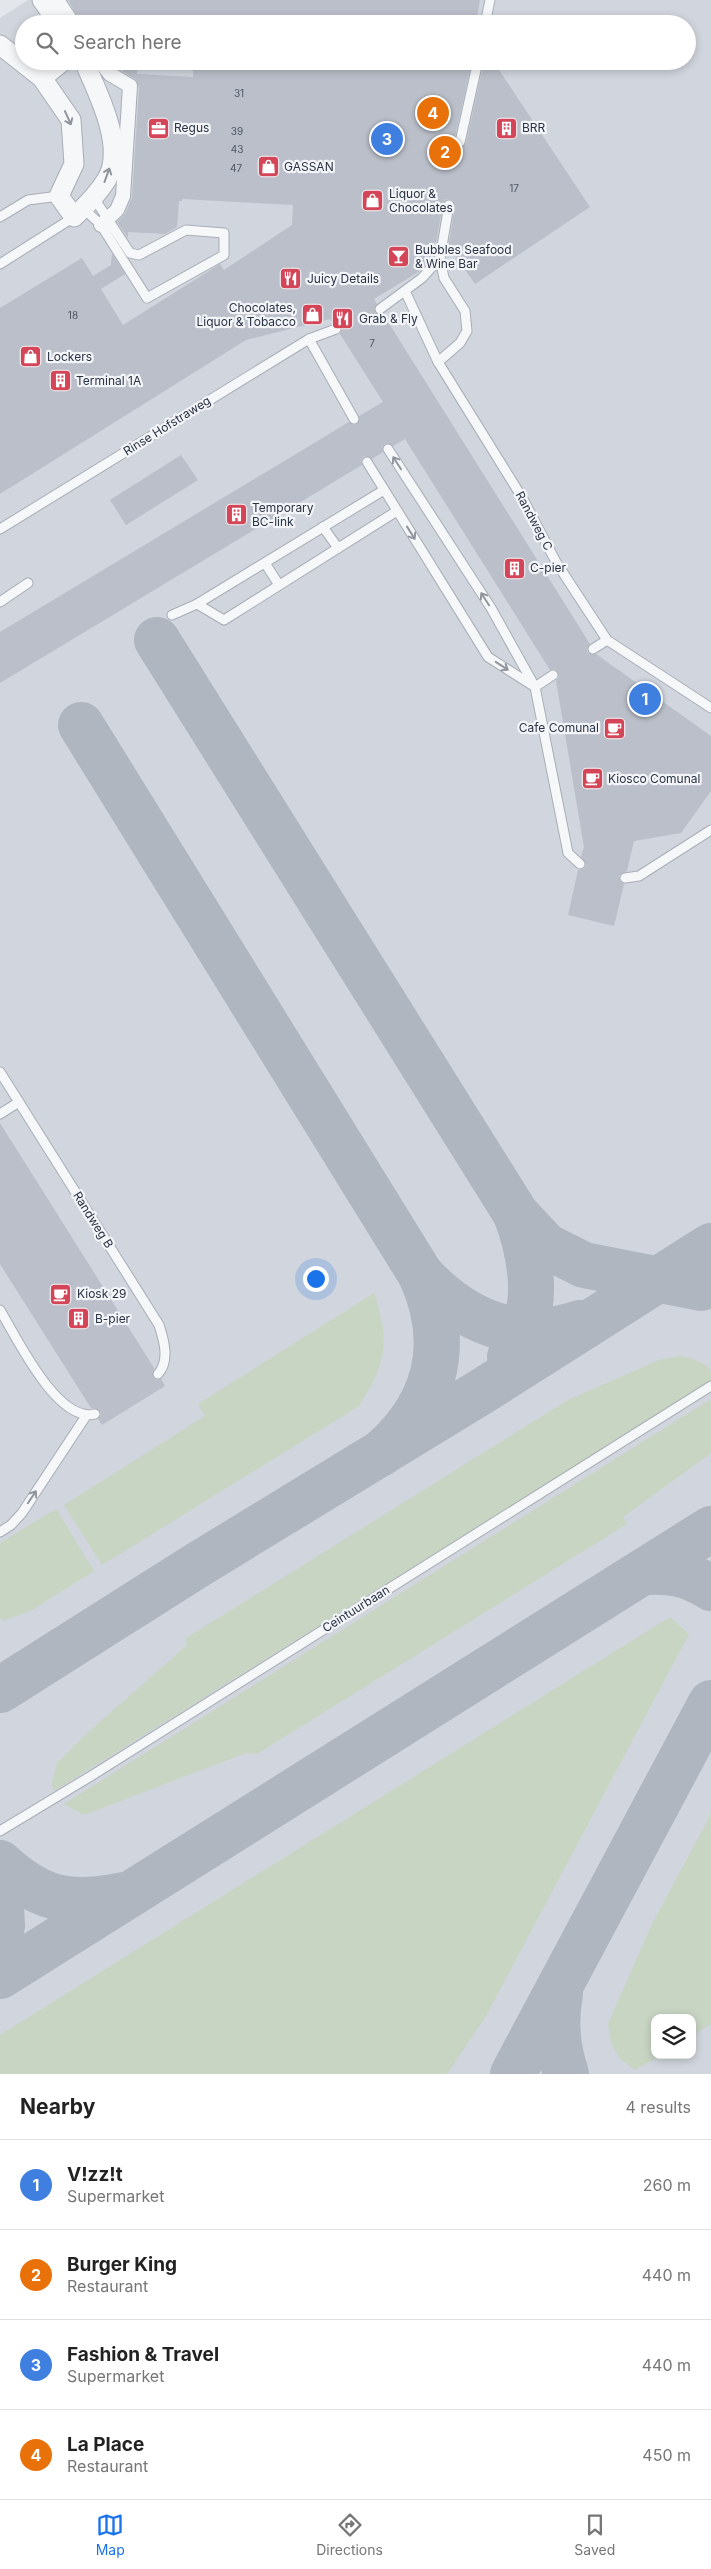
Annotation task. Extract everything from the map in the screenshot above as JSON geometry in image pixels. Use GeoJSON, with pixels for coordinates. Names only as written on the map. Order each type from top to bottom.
{"type":"FeatureCollection","features":[{"type":"Feature","properties":{"kind":"street"},"geometry":{"type":"LineString","coordinates":[[42,0],[53,15]]}},
{"type":"Feature","properties":{"kind":"street"},"geometry":{"type":"LineString","coordinates":[[57,0],[67,15]]}},
{"type":"Feature","properties":{"kind":"street"},"geometry":{"type":"LineString","coordinates":[[0,45],[15,57]]}},
{"type":"Feature","properties":{"kind":"street"},"geometry":{"type":"LineString","coordinates":[[32,70],[42,78],[71,120],[74,164],[59,196],[84,208],[108,178],[113,151],[108,116],[88,70]]}},
{"type":"Feature","properties":{"kind":"street"},"geometry":{"type":"LineString","coordinates":[[42,78],[52,70]]}},
{"type":"Feature","properties":{"kind":"street"},"geometry":{"type":"LineString","coordinates":[[104,222],[117,210],[123,196],[130,86],[110,74],[107,70]]}},
{"type":"Feature","properties":{"kind":"lane"},"geometry":{"type":"LineString","coordinates":[[487,15],[490,0]]}},
{"type":"Feature","properties":{"kind":"lane"},"geometry":{"type":"LineString","coordinates":[[460,142],[476,70]]}},
{"type":"Feature","properties":{"kind":"lane"},"geometry":{"type":"LineString","coordinates":[[0,217],[28,200],[59,196]]}},
{"type":"Feature","properties":{"kind":"lane"},"geometry":{"type":"LineString","coordinates":[[438,362],[460,343],[468,331],[465,311],[444,278],[440,258],[449,205]]}},
{"type":"Feature","properties":{"kind":"lane"},"geometry":{"type":"LineString","coordinates":[[84,208],[104,222],[130,253],[139,255],[186,230],[224,233],[224,255],[147,298],[104,222],[84,208]]}},
{"type":"Feature","properties":{"kind":"lane"},"geometry":{"type":"LineString","coordinates":[[0,264],[84,208]]}},
{"type":"Feature","properties":{"kind":"lane"},"geometry":{"type":"LineString","coordinates":[[380,309],[422,278],[440,258]]}},
{"type":"Feature","properties":{"kind":"lane","name":"Randweg C"},"geometry":{"type":"LineString","coordinates":[[405,291],[438,362],[523,498],[556,562],[607,640],[711,708]]}},
{"type":"Feature","properties":{"kind":"lane","name":"Rinse Hofstraweg"},"geometry":{"type":"LineString","coordinates":[[0,529],[309,339],[336,329]]}},
{"type":"Feature","properties":{"kind":"lane"},"geometry":{"type":"LineString","coordinates":[[309,339],[354,419]]}},
{"type":"Feature","properties":{"kind":"lane"},"geometry":{"type":"LineString","coordinates":[[388,449],[491,608],[535,687],[568,853],[580,864]]}},
{"type":"Feature","properties":{"kind":"lane"},"geometry":{"type":"LineString","coordinates":[[367,462],[488,657],[535,687]]}},
{"type":"Feature","properties":{"kind":"lane"},"geometry":{"type":"LineString","coordinates":[[172,615],[197,604],[384,490]]}},
{"type":"Feature","properties":{"kind":"lane"},"geometry":{"type":"LineString","coordinates":[[197,604],[224,620],[397,511]]}},
{"type":"Feature","properties":{"kind":"lane"},"geometry":{"type":"LineString","coordinates":[[324,526],[338,548]]}},
{"type":"Feature","properties":{"kind":"lane"},"geometry":{"type":"LineString","coordinates":[[265,563],[279,585]]}},
{"type":"Feature","properties":{"kind":"lane"},"geometry":{"type":"LineString","coordinates":[[0,602],[28,582]]}},
{"type":"Feature","properties":{"kind":"lane"},"geometry":{"type":"LineString","coordinates":[[593,649],[607,640]]}},
{"type":"Feature","properties":{"kind":"lane"},"geometry":{"type":"LineString","coordinates":[[535,687],[553,676]]}},
{"type":"Feature","properties":{"kind":"lane"},"geometry":{"type":"LineString","coordinates":[[626,878],[638,876],[711,830]]}},
{"type":"Feature","properties":{"kind":"lane","name":"Randweg B"},"geometry":{"type":"LineString","coordinates":[[0,1072],[159,1325],[166,1347],[161,1371],[158,1374]]}},
{"type":"Feature","properties":{"kind":"lane"},"geometry":{"type":"LineString","coordinates":[[0,1114],[19,1102]]}},
{"type":"Feature","properties":{"kind":"lane"},"geometry":{"type":"LineString","coordinates":[[0,1310],[52,1393],[66,1406],[90,1415],[22,1513],[11,1525],[0,1532]]}},
{"type":"Feature","properties":{"kind":"lane","name":"Ceintuurbaan"},"geometry":{"type":"LineString","coordinates":[[0,1830],[91,1776],[711,1386]]}},
{"type":"Feature","properties":{"kind":"shaded area"},"geometry":{"type":"Polygon","coordinates":[[[28,0],[711,0],[711,2074],[0,2074],[0,18],[28,0]]]}},
{"type":"Feature","properties":{"kind":"green space"},"geometry":{"type":"Polygon","coordinates":[[[374,1293],[384,1339],[383,1352],[375,1377],[359,1406],[102,1565],[64,1505],[205,1416],[198,1404],[374,1293]]]}},
{"type":"Feature","properties":{"kind":"green space"},"geometry":{"type":"Polygon","coordinates":[[[680,1356],[697,1360],[708,1367],[711,1370],[711,1381],[54,1791],[52,1783],[57,1763],[85,1735],[187,1645],[186,1638],[568,1400],[659,1360],[680,1356]]]}},
{"type":"Feature","properties":{"kind":"green space"},"geometry":{"type":"Polygon","coordinates":[[[711,1399],[711,1453],[623,1517],[627,1524],[257,1754],[246,1753],[84,1815],[64,1804],[711,1399]]]}},
{"type":"Feature","properties":{"kind":"green space"},"geometry":{"type":"Polygon","coordinates":[[[56,1509],[94,1571],[32,1610],[3,1621],[0,1617],[0,1543],[56,1509]]]}},
{"type":"Feature","properties":{"kind":"green space"},"geometry":{"type":"Polygon","coordinates":[[[670,1617],[689,1634],[486,2016],[447,2074],[0,2074],[0,2035],[670,1617]]]}},
{"type":"Feature","properties":{"kind":"green space"},"geometry":{"type":"Polygon","coordinates":[[[711,1814],[711,2024],[696,2033],[696,2014],[651,2014],[651,2059],[654,2059],[635,2070],[620,2059],[611,2043],[608,2024],[652,1924],[711,1814]]]}},
{"type":"Feature","properties":{"kind":"building"},"geometry":{"type":"Polygon","coordinates":[[[68,0],[480,0],[478,15],[77,15],[68,0]]]}},
{"type":"Feature","properties":{"kind":"building"},"geometry":{"type":"Polygon","coordinates":[[[137,70],[137,74],[193,77],[193,70],[470,70],[454,141],[455,146],[459,148],[466,143],[482,70],[499,70],[590,207],[475,284],[452,251],[448,249],[455,206],[453,200],[446,199],[443,204],[436,243],[434,242],[430,260],[420,271],[374,299],[377,304],[374,309],[377,314],[383,314],[590,644],[587,649],[588,653],[596,654],[711,736],[711,791],[681,833],[634,841],[627,871],[619,876],[620,881],[624,884],[614,926],[568,915],[578,870],[584,869],[586,865],[581,857],[584,847],[556,681],[559,677],[558,672],[555,669],[550,670],[405,439],[393,446],[385,444],[382,447],[383,452],[372,459],[364,456],[361,460],[362,465],[0,683],[0,632],[349,422],[353,425],[357,424],[359,416],[383,402],[340,334],[342,326],[338,323],[333,324],[330,319],[246,340],[0,494],[0,308],[82,258],[93,276],[111,265],[112,253],[125,274],[101,289],[123,325],[220,264],[224,270],[292,225],[293,205],[182,199],[182,201],[179,201],[177,227],[165,234],[128,232],[128,238],[117,222],[125,214],[132,197],[139,87],[135,79],[122,71],[137,70]]]}},
{"type":"Feature","properties":{"kind":"building"},"geometry":{"type":"Polygon","coordinates":[[[181,455],[198,480],[126,525],[110,500],[181,455]]]}},
{"type":"Feature","properties":{"kind":"building","name":"B-pier"},"geometry":{"type":"Polygon","coordinates":[[[0,1123],[154,1368],[153,1377],[157,1380],[161,1379],[165,1386],[102,1425],[98,1419],[101,1415],[100,1411],[91,1408],[0,1264],[0,1123]]]}},
{"type":"Feature","properties":{"kind":"taxiway"},"geometry":{"type":"LineString","coordinates":[[157,640],[516,1214],[546,1246],[584,1265],[701,1288]]}},
{"type":"Feature","properties":{"kind":"taxiway"},"geometry":{"type":"LineString","coordinates":[[81,725],[421,1275],[436,1325],[437,1349],[434,1372],[426,1394],[415,1415],[380,1454]]}},
{"type":"Feature","properties":{"kind":"taxiway"},"geometry":{"type":"LineString","coordinates":[[510,1357],[520,1340],[526,1323],[531,1287],[527,1250],[516,1214]]}},
{"type":"Feature","properties":{"kind":"taxiway"},"geometry":{"type":"LineString","coordinates":[[0,1690],[199,1564],[484,1390],[711,1246]]}},
{"type":"Feature","properties":{"kind":"taxiway"},"geometry":{"type":"LineString","coordinates":[[421,1275],[455,1305],[493,1324],[513,1330],[535,1331],[557,1329],[580,1323]]}},
{"type":"Feature","properties":{"kind":"taxiway"},"geometry":{"type":"LineString","coordinates":[[0,1976],[711,1529]]}},
{"type":"Feature","properties":{"kind":"taxiway"},"geometry":{"type":"LineString","coordinates":[[644,1572],[679,1574],[711,1588]]}},
{"type":"Feature","properties":{"kind":"taxiway"},"geometry":{"type":"LineString","coordinates":[[513,2074],[711,1703]]}},
{"type":"Feature","properties":{"kind":"taxiway"},"geometry":{"type":"LineString","coordinates":[[0,1863],[29,1886],[57,1897],[72,1900],[88,1900],[124,1895]]}},
{"type":"Feature","properties":{"kind":"taxiway"},"geometry":{"type":"LineString","coordinates":[[0,1887],[2,1926],[0,1934]]}},
{"type":"Feature","properties":{"kind":"taxiway"},"geometry":{"type":"LineString","coordinates":[[560,1993],[558,2034],[566,2074]]}},
{"type":"Feature","properties":{"kind":"place","name":"La Place"},"geometry":{"type":"Point","coordinates":[433,113]}},
{"type":"Feature","properties":{"kind":"place","name":"Regus"},"geometry":{"type":"Point","coordinates":[158,128]}},
{"type":"Feature","properties":{"kind":"place","name":"BRR"},"geometry":{"type":"Point","coordinates":[506,128]}},
{"type":"Feature","properties":{"kind":"place","name":"Fashion & Travel"},"geometry":{"type":"Point","coordinates":[387,139]}},
{"type":"Feature","properties":{"kind":"place","name":"Burger King"},"geometry":{"type":"Point","coordinates":[445,152]}},
{"type":"Feature","properties":{"kind":"place","name":"GASSAN"},"geometry":{"type":"Point","coordinates":[268,167]}},
{"type":"Feature","properties":{"kind":"place","name":"Liquor & Chocolates"},"geometry":{"type":"Point","coordinates":[373,201]}},
{"type":"Feature","properties":{"kind":"place","name":"Bubbles Seafood & Wine Bar"},"geometry":{"type":"Point","coordinates":[399,257]}},
{"type":"Feature","properties":{"kind":"place","name":"Juicy Details"},"geometry":{"type":"Point","coordinates":[291,279]}},
{"type":"Feature","properties":{"kind":"place","name":"Chocolates, Liquor & Tobacco"},"geometry":{"type":"Point","coordinates":[312,315]}},
{"type":"Feature","properties":{"kind":"place","name":"Grab & Fly"},"geometry":{"type":"Point","coordinates":[343,319]}},
{"type":"Feature","properties":{"kind":"place","name":"Lockers"},"geometry":{"type":"Point","coordinates":[31,357]}},
{"type":"Feature","properties":{"kind":"place","name":"Terminal 1A"},"geometry":{"type":"Point","coordinates":[60,381]}},
{"type":"Feature","properties":{"kind":"place","name":"Temporary BC-link"},"geometry":{"type":"Point","coordinates":[236,515]}},
{"type":"Feature","properties":{"kind":"place","name":"C-pier"},"geometry":{"type":"Point","coordinates":[514,568]}},
{"type":"Feature","properties":{"kind":"place","name":"V!zz!t"},"geometry":{"type":"Point","coordinates":[645,699]}},
{"type":"Feature","properties":{"kind":"place","name":"Cafe Comunal"},"geometry":{"type":"Point","coordinates":[615,728]}},
{"type":"Feature","properties":{"kind":"place","name":"Kiosco Comunal"},"geometry":{"type":"Point","coordinates":[592,779]}},
{"type":"Feature","properties":{"kind":"place","name":"Kiosk 29"},"geometry":{"type":"Point","coordinates":[61,1294]}},
{"type":"Feature","properties":{"kind":"place","name":"B-pier"},"geometry":{"type":"Point","coordinates":[79,1319]}}]}
